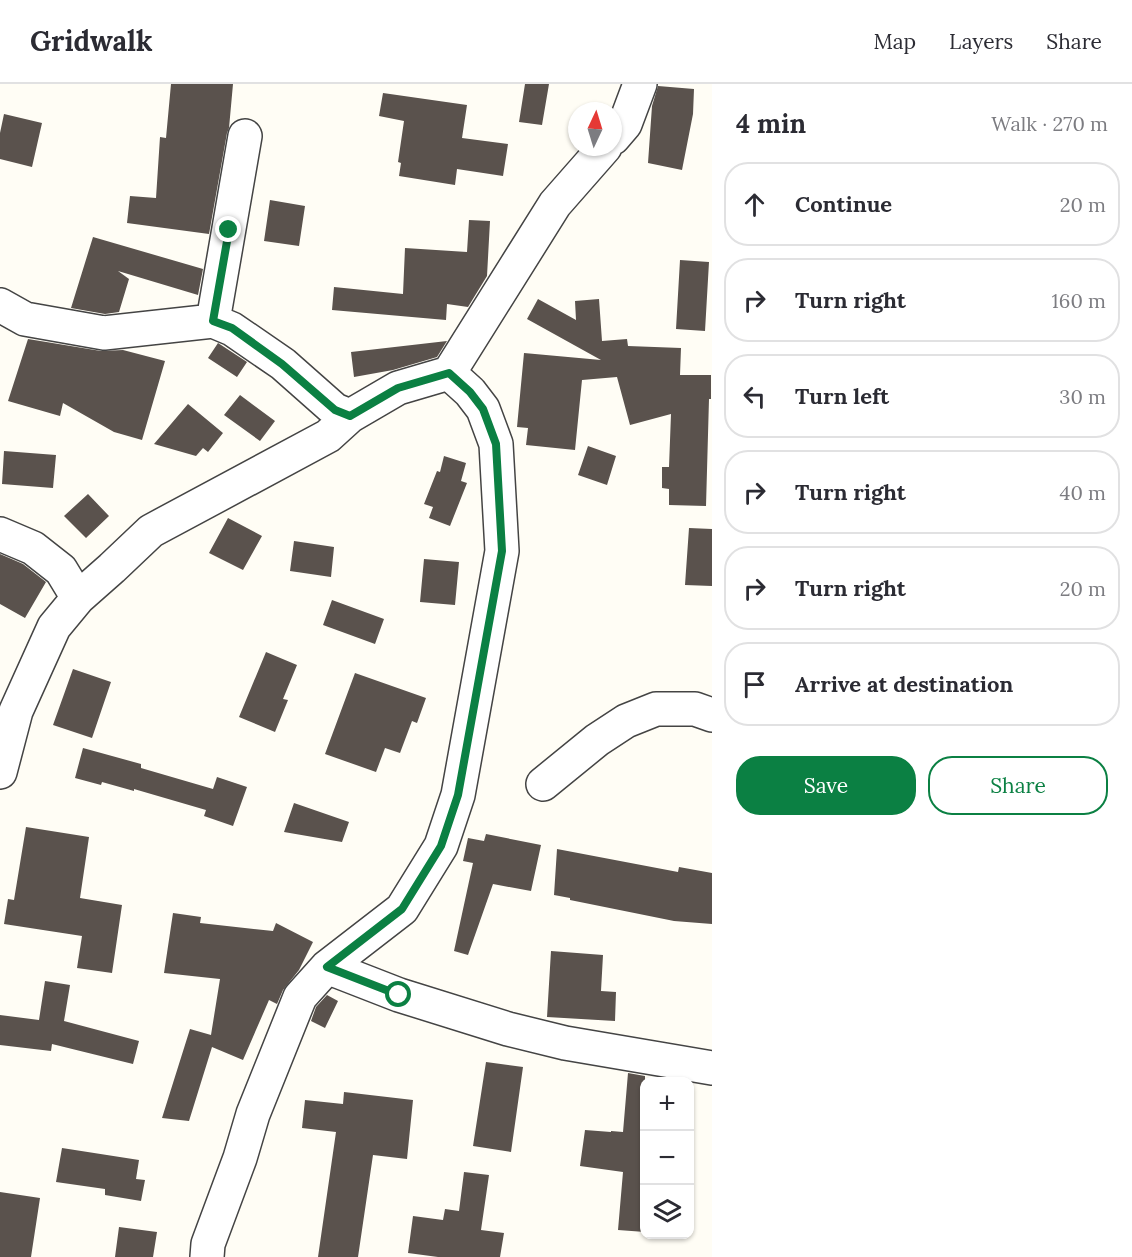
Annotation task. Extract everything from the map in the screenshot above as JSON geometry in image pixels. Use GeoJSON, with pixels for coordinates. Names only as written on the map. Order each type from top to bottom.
{"type":"FeatureCollection","features":[{"type":"Feature","properties":{"kind":"street"},"geometry":{"type":"LineString","coordinates":[[622,128],[640,84]]}},
{"type":"Feature","properties":{"kind":"street"},"geometry":{"type":"LineString","coordinates":[[213,321],[245,136]]}},
{"type":"Feature","properties":{"kind":"street"},"geometry":{"type":"LineString","coordinates":[[0,772],[16,711],[54,627],[78,598],[151,531],[328,436],[350,416],[398,388],[449,373],[555,204],[597,156]]}},
{"type":"Feature","properties":{"kind":"street"},"geometry":{"type":"LineString","coordinates":[[0,305],[25,319],[104,333],[213,321],[232,328],[282,364],[335,410],[350,416]]}},
{"type":"Feature","properties":{"kind":"street"},"geometry":{"type":"LineString","coordinates":[[207,1257],[208,1244],[240,1158],[253,1114],[300,997],[327,967],[402,909],[441,846],[458,795],[502,551],[496,444],[483,409],[470,392],[449,373]]}},
{"type":"Feature","properties":{"kind":"street"},"geometry":{"type":"LineString","coordinates":[[0,534],[33,548],[61,570],[78,598]]}},
{"type":"Feature","properties":{"kind":"street"},"geometry":{"type":"LineString","coordinates":[[543,784],[597,740],[626,721],[656,709],[695,709],[712,715]]}},
{"type":"Feature","properties":{"kind":"street"},"geometry":{"type":"LineString","coordinates":[[327,967],[399,995],[508,1029],[565,1043],[712,1068]]}},
{"type":"Feature","properties":{"kind":"building"},"geometry":{"type":"Polygon","coordinates":[[[171,84],[233,84],[229,128],[209,234],[127,223],[130,196],[156,198],[160,137],[166,138],[171,84]]]}},
{"type":"Feature","properties":{"kind":"building"},"geometry":{"type":"Polygon","coordinates":[[[525,84],[549,84],[542,125],[519,122],[525,84]]]}},
{"type":"Feature","properties":{"kind":"building"},"geometry":{"type":"Polygon","coordinates":[[[658,86],[694,89],[693,114],[682,170],[648,163],[652,106],[658,86]]]}},
{"type":"Feature","properties":{"kind":"building"},"geometry":{"type":"Polygon","coordinates":[[[383,93],[467,105],[462,138],[508,144],[503,176],[457,169],[455,185],[399,176],[401,163],[398,162],[404,121],[379,116],[383,93]]]}},
{"type":"Feature","properties":{"kind":"building"},"geometry":{"type":"Polygon","coordinates":[[[4,114],[42,123],[32,167],[0,159],[0,133],[4,114]]]}},
{"type":"Feature","properties":{"kind":"building"},"geometry":{"type":"Polygon","coordinates":[[[270,200],[305,206],[299,246],[264,241],[270,200]]]}},
{"type":"Feature","properties":{"kind":"building"},"geometry":{"type":"Polygon","coordinates":[[[469,220],[490,221],[487,276],[468,307],[447,304],[446,320],[332,310],[334,287],[403,294],[405,248],[467,252],[469,220]]]}},
{"type":"Feature","properties":{"kind":"building"},"geometry":{"type":"Polygon","coordinates":[[[93,237],[203,269],[198,295],[118,271],[129,279],[119,312],[105,314],[71,308],[93,237]]]}},
{"type":"Feature","properties":{"kind":"building"},"geometry":{"type":"Polygon","coordinates":[[[680,260],[709,262],[705,331],[676,329],[680,260]]]}},
{"type":"Feature","properties":{"kind":"building"},"geometry":{"type":"Polygon","coordinates":[[[538,299],[576,320],[575,301],[599,299],[602,341],[627,339],[628,346],[681,348],[680,375],[711,375],[706,506],[669,505],[669,489],[662,488],[662,467],[669,467],[671,414],[630,425],[617,377],[582,380],[575,450],[526,445],[528,428],[517,427],[524,353],[601,360],[527,319],[538,299]]]}},
{"type":"Feature","properties":{"kind":"building"},"geometry":{"type":"Polygon","coordinates":[[[28,339],[101,351],[123,350],[165,361],[142,440],[114,432],[63,403],[60,416],[8,401],[28,339]]]}},
{"type":"Feature","properties":{"kind":"building"},"geometry":{"type":"Polygon","coordinates":[[[447,341],[437,357],[393,370],[354,377],[351,352],[447,341]]]}},
{"type":"Feature","properties":{"kind":"building"},"geometry":{"type":"Polygon","coordinates":[[[218,343],[247,362],[237,377],[208,358],[218,343]]]}},
{"type":"Feature","properties":{"kind":"building"},"geometry":{"type":"Polygon","coordinates":[[[240,395],[275,421],[260,441],[224,415],[240,395]]]}},
{"type":"Feature","properties":{"kind":"building"},"geometry":{"type":"Polygon","coordinates":[[[188,404],[223,433],[208,452],[203,448],[196,456],[154,444],[188,404]]]}},
{"type":"Feature","properties":{"kind":"building"},"geometry":{"type":"Polygon","coordinates":[[[588,446],[616,456],[607,485],[578,475],[588,446]]]}},
{"type":"Feature","properties":{"kind":"building"},"geometry":{"type":"Polygon","coordinates":[[[4,451],[56,455],[53,488],[2,484],[4,451]]]}},
{"type":"Feature","properties":{"kind":"building"},"geometry":{"type":"Polygon","coordinates":[[[444,456],[466,463],[461,481],[467,483],[450,526],[429,518],[433,507],[424,504],[437,471],[440,472],[444,456]]]}},
{"type":"Feature","properties":{"kind":"building"},"geometry":{"type":"Polygon","coordinates":[[[88,494],[109,516],[86,538],[64,516],[88,494]]]}},
{"type":"Feature","properties":{"kind":"building"},"geometry":{"type":"Polygon","coordinates":[[[228,518],[262,536],[243,570],[209,553],[228,518]]]}},
{"type":"Feature","properties":{"kind":"building"},"geometry":{"type":"Polygon","coordinates":[[[689,528],[712,529],[712,586],[685,585],[689,528]]]}},
{"type":"Feature","properties":{"kind":"building"},"geometry":{"type":"Polygon","coordinates":[[[294,541],[334,547],[331,577],[290,571],[294,541]]]}},
{"type":"Feature","properties":{"kind":"building"},"geometry":{"type":"Polygon","coordinates":[[[0,554],[23,564],[46,582],[25,618],[0,604],[0,554]]]}},
{"type":"Feature","properties":{"kind":"building"},"geometry":{"type":"Polygon","coordinates":[[[424,559],[459,562],[455,605],[420,602],[424,559]]]}},
{"type":"Feature","properties":{"kind":"building"},"geometry":{"type":"Polygon","coordinates":[[[332,600],[384,619],[375,644],[323,625],[332,600]]]}},
{"type":"Feature","properties":{"kind":"building"},"geometry":{"type":"Polygon","coordinates":[[[266,652],[297,665],[283,699],[288,700],[275,732],[239,717],[266,652]]]}},
{"type":"Feature","properties":{"kind":"building"},"geometry":{"type":"Polygon","coordinates":[[[73,669],[111,682],[92,738],[53,725],[73,669]]]}},
{"type":"Feature","properties":{"kind":"building"},"geometry":{"type":"Polygon","coordinates":[[[355,673],[426,698],[417,723],[412,721],[400,753],[385,748],[376,772],[325,754],[355,673]]]}},
{"type":"Feature","properties":{"kind":"building"},"geometry":{"type":"Polygon","coordinates":[[[83,748],[141,764],[141,768],[213,789],[217,777],[247,787],[233,826],[204,816],[206,810],[134,789],[134,791],[102,782],[101,785],[75,778],[83,748]]]}},
{"type":"Feature","properties":{"kind":"building"},"geometry":{"type":"Polygon","coordinates":[[[294,803],[349,822],[342,842],[284,832],[294,803]]]}},
{"type":"Feature","properties":{"kind":"building"},"geometry":{"type":"Polygon","coordinates":[[[26,827],[89,837],[80,898],[122,905],[112,973],[77,968],[82,936],[4,924],[8,899],[14,900],[26,827]]]}},
{"type":"Feature","properties":{"kind":"building"},"geometry":{"type":"Polygon","coordinates":[[[486,834],[541,845],[531,891],[493,884],[468,955],[454,951],[473,863],[463,861],[468,838],[484,841],[486,834]]]}},
{"type":"Feature","properties":{"kind":"building"},"geometry":{"type":"Polygon","coordinates":[[[557,849],[678,872],[679,867],[712,873],[712,924],[674,921],[554,895],[557,849]]]}},
{"type":"Feature","properties":{"kind":"building"},"geometry":{"type":"Polygon","coordinates":[[[173,913],[201,917],[200,923],[273,931],[276,923],[313,942],[299,970],[283,990],[277,1004],[269,1000],[243,1060],[212,1047],[189,1121],[162,1118],[190,1029],[211,1035],[220,979],[164,973],[173,913]]]}},
{"type":"Feature","properties":{"kind":"building"},"geometry":{"type":"Polygon","coordinates":[[[551,951],[603,955],[601,991],[616,992],[615,1021],[547,1017],[551,951]]]}},
{"type":"Feature","properties":{"kind":"building"},"geometry":{"type":"Polygon","coordinates":[[[45,981],[70,985],[64,1021],[139,1041],[133,1064],[52,1044],[51,1051],[0,1045],[0,1015],[39,1020],[45,981]]]}},
{"type":"Feature","properties":{"kind":"building"},"geometry":{"type":"Polygon","coordinates":[[[327,995],[338,1001],[325,1028],[311,1021],[316,1007],[327,995]]]}},
{"type":"Feature","properties":{"kind":"building"},"geometry":{"type":"Polygon","coordinates":[[[486,1062],[523,1067],[511,1152],[473,1146],[486,1062]]]}},
{"type":"Feature","properties":{"kind":"building"},"geometry":{"type":"Polygon","coordinates":[[[628,1073],[645,1076],[640,1077],[640,1232],[618,1230],[623,1172],[580,1166],[585,1130],[623,1132],[628,1073]]]}},
{"type":"Feature","properties":{"kind":"building"},"geometry":{"type":"Polygon","coordinates":[[[344,1092],[413,1100],[407,1159],[373,1155],[358,1257],[318,1257],[336,1132],[302,1128],[305,1100],[343,1104],[344,1092]]]}},
{"type":"Feature","properties":{"kind":"building"},"geometry":{"type":"Polygon","coordinates":[[[62,1148],[139,1160],[136,1179],[145,1180],[141,1201],[105,1195],[105,1189],[56,1182],[62,1148]]]}},
{"type":"Feature","properties":{"kind":"building"},"geometry":{"type":"Polygon","coordinates":[[[464,1172],[489,1175],[481,1230],[504,1233],[500,1257],[438,1257],[408,1253],[413,1216],[443,1220],[445,1209],[459,1211],[464,1172]]]}},
{"type":"Feature","properties":{"kind":"building"},"geometry":{"type":"Polygon","coordinates":[[[0,1192],[40,1198],[31,1257],[0,1257],[0,1192]]]}},
{"type":"Feature","properties":{"kind":"building"},"geometry":{"type":"Polygon","coordinates":[[[119,1227],[157,1232],[153,1257],[115,1257],[119,1227]]]}},
{"type":"Feature","properties":{"kind":"route"},"geometry":{"type":"LineString","coordinates":[[229,230],[213,321],[232,328],[282,364],[335,410],[350,416],[398,388],[449,373],[470,392],[483,409],[496,444],[502,551],[458,795],[441,846],[402,909],[327,967],[399,995]]}}]}
